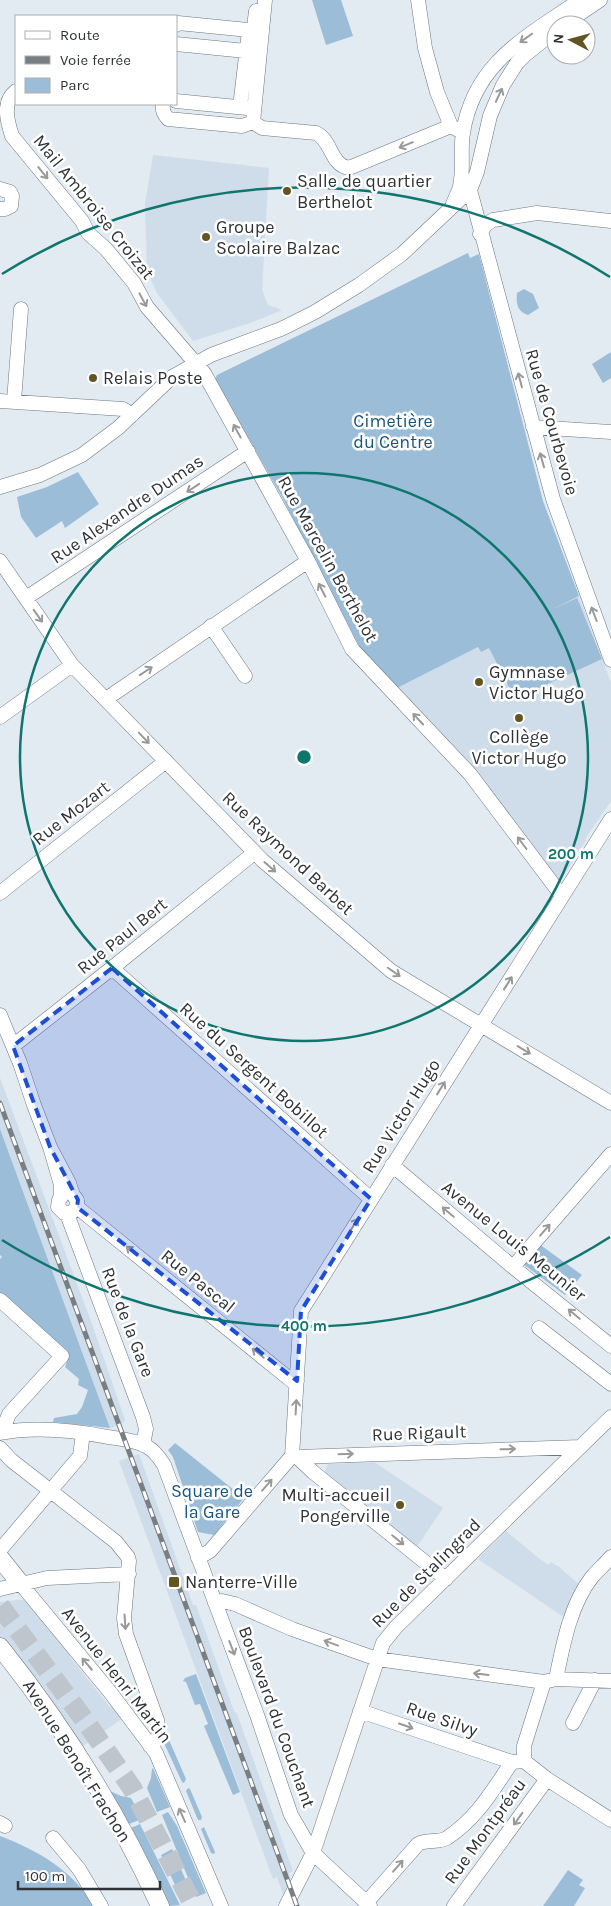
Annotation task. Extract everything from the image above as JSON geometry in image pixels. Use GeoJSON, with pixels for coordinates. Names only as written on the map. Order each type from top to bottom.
{"type":"FeatureCollection","features":[{"type":"Feature","properties":{"kind":"main road"},"geometry":{"type":"LineString","coordinates":[[0,1558],[20,1583]]}},
{"type":"Feature","properties":{"kind":"main road","name":"Avenue Benoît Frachon"},"geometry":{"type":"LineString","coordinates":[[0,1647],[28,1682],[108,1805],[134,1852],[160,1906]]}},
{"type":"Feature","properties":{"kind":"street"},"geometry":{"type":"LineString","coordinates":[[164,109],[168,118],[242,126],[252,116],[254,27],[257,0]]}},
{"type":"Feature","properties":{"kind":"street"},"geometry":{"type":"LineString","coordinates":[[252,116],[246,51],[265,0]]}},
{"type":"Feature","properties":{"kind":"street"},"geometry":{"type":"LineString","coordinates":[[418,0],[427,57],[437,92],[460,132],[483,145]]}},
{"type":"Feature","properties":{"kind":"street"},"geometry":{"type":"LineString","coordinates":[[452,207],[460,186],[460,132],[475,93],[490,68],[518,43],[580,0]]}},
{"type":"Feature","properties":{"kind":"street"},"geometry":{"type":"LineString","coordinates":[[578,15],[600,0]]}},
{"type":"Feature","properties":{"kind":"street"},"geometry":{"type":"LineString","coordinates":[[178,23],[255,31]]}},
{"type":"Feature","properties":{"kind":"street"},"geometry":{"type":"LineString","coordinates":[[0,486],[40,475],[68,463],[98,444],[118,428],[172,377],[211,355],[281,329],[339,298],[402,254],[470,190],[477,172],[495,102],[509,74],[525,54],[546,38]]}},
{"type":"Feature","properties":{"kind":"street"},"geometry":{"type":"LineString","coordinates":[[178,44],[246,51]]}},
{"type":"Feature","properties":{"kind":"street","name":"Mail Ambroise Croizat"},"geometry":{"type":"LineString","coordinates":[[15,91],[7,101],[6,119],[12,136],[82,220],[88,234],[106,249],[134,282],[147,307],[159,318],[195,364]]}},
{"type":"Feature","properties":{"kind":"street"},"geometry":{"type":"LineString","coordinates":[[178,100],[252,116],[316,133],[322,136],[335,159],[341,165],[349,168],[460,132],[470,123],[483,145]]}},
{"type":"Feature","properties":{"kind":"street"},"geometry":{"type":"LineString","coordinates":[[0,189],[10,192],[12,200],[11,206],[5,210],[0,209]]}},
{"type":"Feature","properties":{"kind":"street","name":"Rue de Courbevoie"},"geometry":{"type":"LineString","coordinates":[[470,190],[480,234],[553,499],[611,660]]}},
{"type":"Feature","properties":{"kind":"street"},"geometry":{"type":"LineString","coordinates":[[480,234],[485,225],[493,220],[537,213],[611,221]]}},
{"type":"Feature","properties":{"kind":"street"},"geometry":{"type":"LineString","coordinates":[[21,308],[7,401],[123,409],[132,415]]}},
{"type":"Feature","properties":{"kind":"street","name":"Rue Marcelin Berthelot"},"geometry":{"type":"LineString","coordinates":[[195,364],[204,373],[248,451],[308,561],[352,649],[470,774],[562,896]]}},
{"type":"Feature","properties":{"kind":"street"},"geometry":{"type":"LineString","coordinates":[[102,408],[112,418],[118,428]]}},
{"type":"Feature","properties":{"kind":"street"},"geometry":{"type":"LineString","coordinates":[[533,427],[611,432]]}},
{"type":"Feature","properties":{"kind":"street","name":"Rue Alexandre Dumas"},"geometry":{"type":"LineString","coordinates":[[26,598],[248,451]]}},
{"type":"Feature","properties":{"kind":"street"},"geometry":{"type":"LineString","coordinates":[[106,699],[308,561]]}},
{"type":"Feature","properties":{"kind":"street","name":"Rue Raymond Barbet"},"geometry":{"type":"LineString","coordinates":[[0,562],[72,665],[254,853],[391,971],[611,1103]]}},
{"type":"Feature","properties":{"kind":"street"},"geometry":{"type":"LineString","coordinates":[[212,626],[246,676]]}},
{"type":"Feature","properties":{"kind":"street"},"geometry":{"type":"LineString","coordinates":[[0,717],[72,665]]}},
{"type":"Feature","properties":{"kind":"street","name":"Rue Mozart"},"geometry":{"type":"LineString","coordinates":[[0,893],[166,761]]}},
{"type":"Feature","properties":{"kind":"street","name":"Rue Victor Hugo"},"geometry":{"type":"LineString","coordinates":[[294,1457],[301,1311],[340,1239],[371,1199],[611,819]]}},
{"type":"Feature","properties":{"kind":"street","name":"Rue Paul Bert"},"geometry":{"type":"LineString","coordinates":[[13,1046],[254,853]]}},
{"type":"Feature","properties":{"kind":"street","name":"Rue du Sergent Bobillot"},"geometry":{"type":"LineString","coordinates":[[112,968],[371,1199]]}},
{"type":"Feature","properties":{"kind":"street","name":"Rue Pascal"},"geometry":{"type":"LineString","coordinates":[[0,1015],[50,1146],[69,1183],[70,1203],[292,1381],[297,1381]]}},
{"type":"Feature","properties":{"kind":"street"},"geometry":{"type":"LineString","coordinates":[[512,1266],[611,1154]]}},
{"type":"Feature","properties":{"kind":"street","name":"Avenue Louis Meunier"},"geometry":{"type":"LineString","coordinates":[[392,1165],[611,1346]]}},
{"type":"Feature","properties":{"kind":"street","name":"Rue de la Gare"},"geometry":{"type":"LineString","coordinates":[[70,1203],[143,1416],[146,1429],[143,1445]]}},
{"type":"Feature","properties":{"kind":"street"},"geometry":{"type":"LineString","coordinates":[[0,1300],[62,1356],[9,1414],[1,1433]]}},
{"type":"Feature","properties":{"kind":"street"},"geometry":{"type":"LineString","coordinates":[[539,1328],[611,1384]]}},
{"type":"Feature","properties":{"kind":"street","name":"Rue de Stalingrad"},"geometry":{"type":"LineString","coordinates":[[286,1906],[313,1853],[379,1649],[396,1627],[611,1416]]}},
{"type":"Feature","properties":{"kind":"street"},"geometry":{"type":"LineString","coordinates":[[1,1433],[42,1429],[130,1440],[143,1445]]}},
{"type":"Feature","properties":{"kind":"street"},"geometry":{"type":"LineString","coordinates":[[0,1550],[80,1456],[83,1433]]}},
{"type":"Feature","properties":{"kind":"street","name":"Boulevard du Couchant"},"geometry":{"type":"LineString","coordinates":[[143,1445],[153,1450],[164,1465],[257,1715],[291,1815],[313,1853],[368,1905]]}},
{"type":"Feature","properties":{"kind":"street","name":"Rue Rigault"},"geometry":{"type":"LineString","coordinates":[[294,1457],[580,1447]]}},
{"type":"Feature","properties":{"kind":"street"},"geometry":{"type":"LineString","coordinates":[[0,1448],[6,1456],[116,1542],[128,1557],[129,1574],[124,1618],[126,1634],[157,1720],[159,1731],[157,1740],[150,1746]]}},
{"type":"Feature","properties":{"kind":"street"},"geometry":{"type":"LineString","coordinates":[[542,1448],[564,1463]]}},
{"type":"Feature","properties":{"kind":"street"},"geometry":{"type":"LineString","coordinates":[[198,1558],[210,1550],[294,1457],[446,1579]]}},
{"type":"Feature","properties":{"kind":"street"},"geometry":{"type":"LineString","coordinates":[[368,1905],[418,1844],[445,1839],[476,1814],[518,1762],[550,1680],[568,1625],[581,1595],[591,1578],[611,1557]]}},
{"type":"Feature","properties":{"kind":"street"},"geometry":{"type":"LineString","coordinates":[[0,1589],[47,1578],[129,1574]]}},
{"type":"Feature","properties":{"kind":"street","name":"Avenue Henri Martin"},"geometry":{"type":"LineString","coordinates":[[20,1583],[110,1692],[156,1753],[221,1906]]}},
{"type":"Feature","properties":{"kind":"street"},"geometry":{"type":"LineString","coordinates":[[215,1603],[235,1604],[292,1629],[377,1659],[550,1680],[611,1680]]}},
{"type":"Feature","properties":{"kind":"street"},"geometry":{"type":"LineString","coordinates":[[573,1723],[595,1680]]}},
{"type":"Feature","properties":{"kind":"street","name":"Rue Silvy"},"geometry":{"type":"LineString","coordinates":[[360,1711],[518,1762],[611,1820]]}},
{"type":"Feature","properties":{"kind":"street","name":"Rue Montpréau"},"geometry":{"type":"LineString","coordinates":[[454,1906],[547,1779]]}},
{"type":"Feature","properties":{"kind":"street"},"geometry":{"type":"LineString","coordinates":[[53,1838],[79,1869],[101,1906]]}},
{"type":"Feature","properties":{"kind":"highlighted area"},"geometry":{"type":"Polygon","coordinates":[[[112,968],[371,1199],[301,1311],[297,1381],[77,1207],[78,1200],[50,1147],[13,1046],[112,968]]]}},
{"type":"Feature","properties":{"kind":"shaded area","name":"Groupe Scolaire Balzac"},"geometry":{"type":"Polygon","coordinates":[[[153,155],[269,168],[262,290],[268,305],[282,310],[250,323],[193,341],[157,293],[147,271],[145,204],[153,155]]]}},
{"type":"Feature","properties":{"kind":"shaded area","name":"Collège Victor Hugo"},"geometry":{"type":"Polygon","coordinates":[[[579,596],[611,683],[611,801],[585,839],[561,880],[557,880],[476,770],[397,688],[478,647],[480,651],[486,643],[579,596]]]}},
{"type":"Feature","properties":{"kind":"shaded area"},"geometry":{"type":"Polygon","coordinates":[[[0,1078],[92,1324],[125,1420],[122,1424],[110,1428],[0,1129],[0,1078]]]}},
{"type":"Feature","properties":{"kind":"shaded area"},"geometry":{"type":"Polygon","coordinates":[[[139,1454],[193,1605],[196,1605],[234,1711],[237,1714],[293,1871],[289,1873],[290,1879],[283,1895],[277,1877],[273,1879],[119,1461],[139,1454]]]}},
{"type":"Feature","properties":{"kind":"shaded area","name":"Multi-accueil Pongerville"},"geometry":{"type":"Polygon","coordinates":[[[374,1462],[443,1508],[416,1548],[324,1473],[328,1464],[374,1462]]]}},
{"type":"Feature","properties":{"kind":"shaded area"},"geometry":{"type":"Polygon","coordinates":[[[506,1531],[541,1560],[549,1565],[551,1562],[559,1567],[581,1586],[565,1618],[478,1559],[506,1531]]]}},
{"type":"Feature","properties":{"kind":"shaded area"},"geometry":{"type":"Polygon","coordinates":[[[27,1599],[70,1652],[70,1657],[110,1707],[114,1707],[123,1718],[80,1748],[0,1641],[0,1602],[27,1599]]]}},
{"type":"Feature","properties":{"kind":"green space"},"geometry":{"type":"Polygon","coordinates":[[[312,0],[341,0],[353,36],[326,45],[312,0]]]}},
{"type":"Feature","properties":{"kind":"green space","name":"Cimetière du Centre"},"geometry":{"type":"Polygon","coordinates":[[[468,253],[470,258],[479,254],[543,501],[579,596],[551,610],[577,598],[602,659],[515,699],[489,648],[481,652],[478,647],[397,688],[360,648],[282,497],[215,379],[217,375],[468,253]]]}},
{"type":"Feature","properties":{"kind":"green space"},"geometry":{"type":"Polygon","coordinates":[[[524,289],[533,294],[539,308],[528,315],[519,309],[517,304],[517,293],[524,289]]]}},
{"type":"Feature","properties":{"kind":"green space"},"geometry":{"type":"Polygon","coordinates":[[[611,352],[611,378],[603,383],[592,364],[611,352]]]}},
{"type":"Feature","properties":{"kind":"green space"},"geometry":{"type":"Polygon","coordinates":[[[78,472],[99,504],[65,528],[62,521],[36,538],[21,517],[17,497],[47,487],[78,472]]]}},
{"type":"Feature","properties":{"kind":"green space"},"geometry":{"type":"Polygon","coordinates":[[[0,1129],[110,1428],[53,1422],[54,1418],[77,1414],[82,1407],[88,1390],[78,1385],[79,1379],[65,1367],[69,1356],[0,1294],[0,1259],[2,1257],[0,1255],[0,1129]]]}},
{"type":"Feature","properties":{"kind":"green space"},"geometry":{"type":"Polygon","coordinates":[[[539,1244],[582,1275],[565,1295],[523,1264],[539,1244]]]}},
{"type":"Feature","properties":{"kind":"green space","name":"Square de la Gare"},"geometry":{"type":"Polygon","coordinates":[[[175,1443],[244,1498],[214,1535],[198,1532],[173,1457],[168,1450],[175,1443]]]}},
{"type":"Feature","properties":{"kind":"green space"},"geometry":{"type":"Polygon","coordinates":[[[196,1674],[240,1792],[233,1795],[204,1726],[208,1724],[200,1704],[195,1705],[186,1682],[183,1681],[185,1678],[196,1674]]]}},
{"type":"Feature","properties":{"kind":"green space"},"geometry":{"type":"Polygon","coordinates":[[[166,1740],[169,1740],[186,1779],[184,1783],[164,1743],[166,1740]]]}},
{"type":"Feature","properties":{"kind":"green space"},"geometry":{"type":"Polygon","coordinates":[[[153,1768],[170,1807],[157,1812],[147,1788],[153,1768]]]}},
{"type":"Feature","properties":{"kind":"green space"},"geometry":{"type":"Polygon","coordinates":[[[188,1788],[202,1817],[201,1820],[198,1820],[186,1791],[188,1788]]]}},
{"type":"Feature","properties":{"kind":"green space"},"geometry":{"type":"Polygon","coordinates":[[[110,1791],[131,1798],[142,1819],[129,1824],[110,1791]]]}},
{"type":"Feature","properties":{"kind":"green space"},"geometry":{"type":"Polygon","coordinates":[[[168,1812],[177,1826],[206,1893],[196,1897],[162,1815],[168,1812]]]}},
{"type":"Feature","properties":{"kind":"green space"},"geometry":{"type":"Polygon","coordinates":[[[140,1824],[180,1905],[169,1906],[131,1828],[140,1824]]]}},
{"type":"Feature","properties":{"kind":"green space"},"geometry":{"type":"Polygon","coordinates":[[[204,1827],[215,1852],[214,1854],[211,1853],[201,1829],[204,1827]]]}},
{"type":"Feature","properties":{"kind":"green space"},"geometry":{"type":"Polygon","coordinates":[[[164,1832],[167,1836],[162,1844],[153,1846],[152,1843],[159,1834],[162,1835],[164,1832]]]}},
{"type":"Feature","properties":{"kind":"green space"},"geometry":{"type":"Polygon","coordinates":[[[0,1836],[28,1848],[53,1863],[76,1882],[94,1906],[0,1906],[0,1836]]]}},
{"type":"Feature","properties":{"kind":"green space"},"geometry":{"type":"Polygon","coordinates":[[[172,1849],[187,1883],[176,1887],[161,1855],[172,1849]]]}},
{"type":"Feature","properties":{"kind":"green space"},"geometry":{"type":"Polygon","coordinates":[[[568,1870],[583,1880],[579,1885],[585,1888],[574,1906],[543,1906],[568,1870]]]}},
{"type":"Feature","properties":{"kind":"tunnel"},"geometry":{"type":"LineString","coordinates":[[0,1606],[86,1722],[132,1788],[194,1906]]}},
{"type":"Feature","properties":{"kind":"railway"},"geometry":{"type":"LineString","coordinates":[[0,1103],[297,1906]]}},
{"type":"Feature","properties":{"kind":"place","name":"Salle de quartier Berthelot"},"geometry":{"type":"Point","coordinates":[287,191]}},
{"type":"Feature","properties":{"kind":"place","name":"Groupe Scolaire Balzac"},"geometry":{"type":"Point","coordinates":[206,237]}},
{"type":"Feature","properties":{"kind":"place","name":"Relais Poste"},"geometry":{"type":"Point","coordinates":[93,378]}},
{"type":"Feature","properties":{"kind":"place","name":"Gymnase Victor Hugo"},"geometry":{"type":"Point","coordinates":[479,682]}},
{"type":"Feature","properties":{"kind":"place","name":"Collège Victor Hugo"},"geometry":{"type":"Point","coordinates":[519,718]}},
{"type":"Feature","properties":{"kind":"place","name":"Multi-accueil Pongerville"},"geometry":{"type":"Point","coordinates":[400,1505]}},
{"type":"Feature","properties":{"kind":"place","name":"Nanterre-Ville"},"geometry":{"type":"Point","coordinates":[174,1582]}}]}
